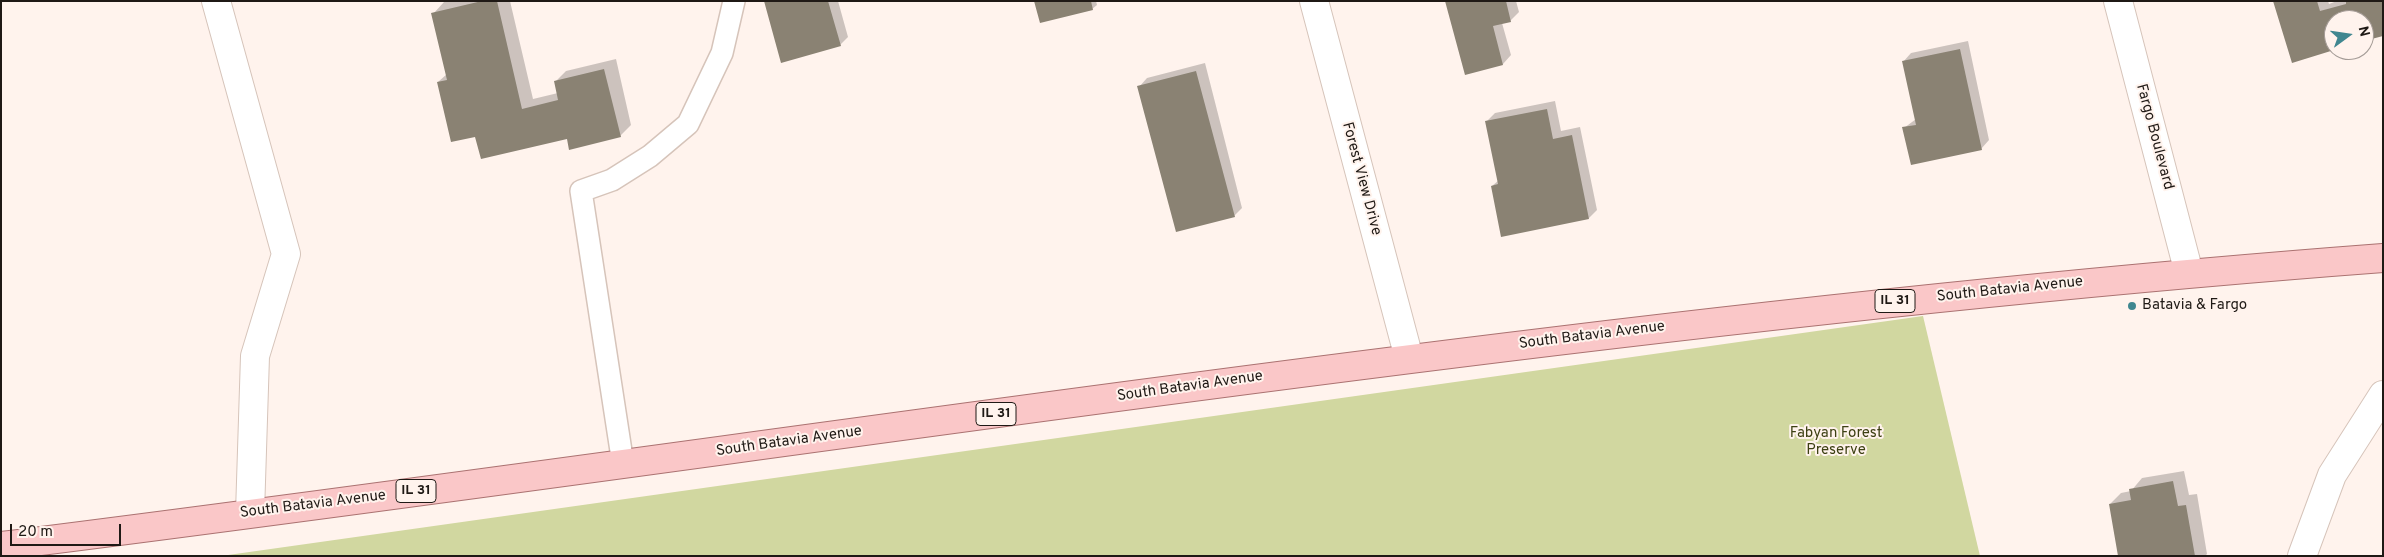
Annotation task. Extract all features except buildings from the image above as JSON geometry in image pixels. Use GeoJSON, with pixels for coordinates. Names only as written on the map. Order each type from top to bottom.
{"type":"FeatureCollection","features":[{"type":"Feature","properties":{"kind":"main road","name":"South Batavia Avenue"},"geometry":{"type":"LineString","coordinates":[[1,546],[1409,358],[1886,302],[2189,273],[2383,258]]}},
{"type":"Feature","properties":{"kind":"street"},"geometry":{"type":"LineString","coordinates":[[216,1],[286,254],[255,356],[250,513]]}},
{"type":"Feature","properties":{"kind":"street","name":"Forest View Drive"},"geometry":{"type":"LineString","coordinates":[[1314,1],[1409,358]]}},
{"type":"Feature","properties":{"kind":"street","name":"Fargo Boulevard"},"geometry":{"type":"LineString","coordinates":[[2118,1],[2189,273]]}},
{"type":"Feature","properties":{"kind":"street"},"geometry":{"type":"LineString","coordinates":[[2302,556],[2332,475],[2383,395]]}},
{"type":"Feature","properties":{"kind":"lane"},"geometry":{"type":"LineString","coordinates":[[623,464],[581,191],[619,175],[650,156],[688,124],[722,53],[734,1]]}},
{"type":"Feature","properties":{"kind":"green space","name":"Fabyan Forest Preserve"},"geometry":{"type":"Polygon","coordinates":[[[1923,316],[1980,556],[221,556],[1923,316]]]}},
{"type":"Feature","properties":{"kind":"place","name":"Batavia & Fargo"},"geometry":{"type":"Point","coordinates":[2132,306]}}]}
